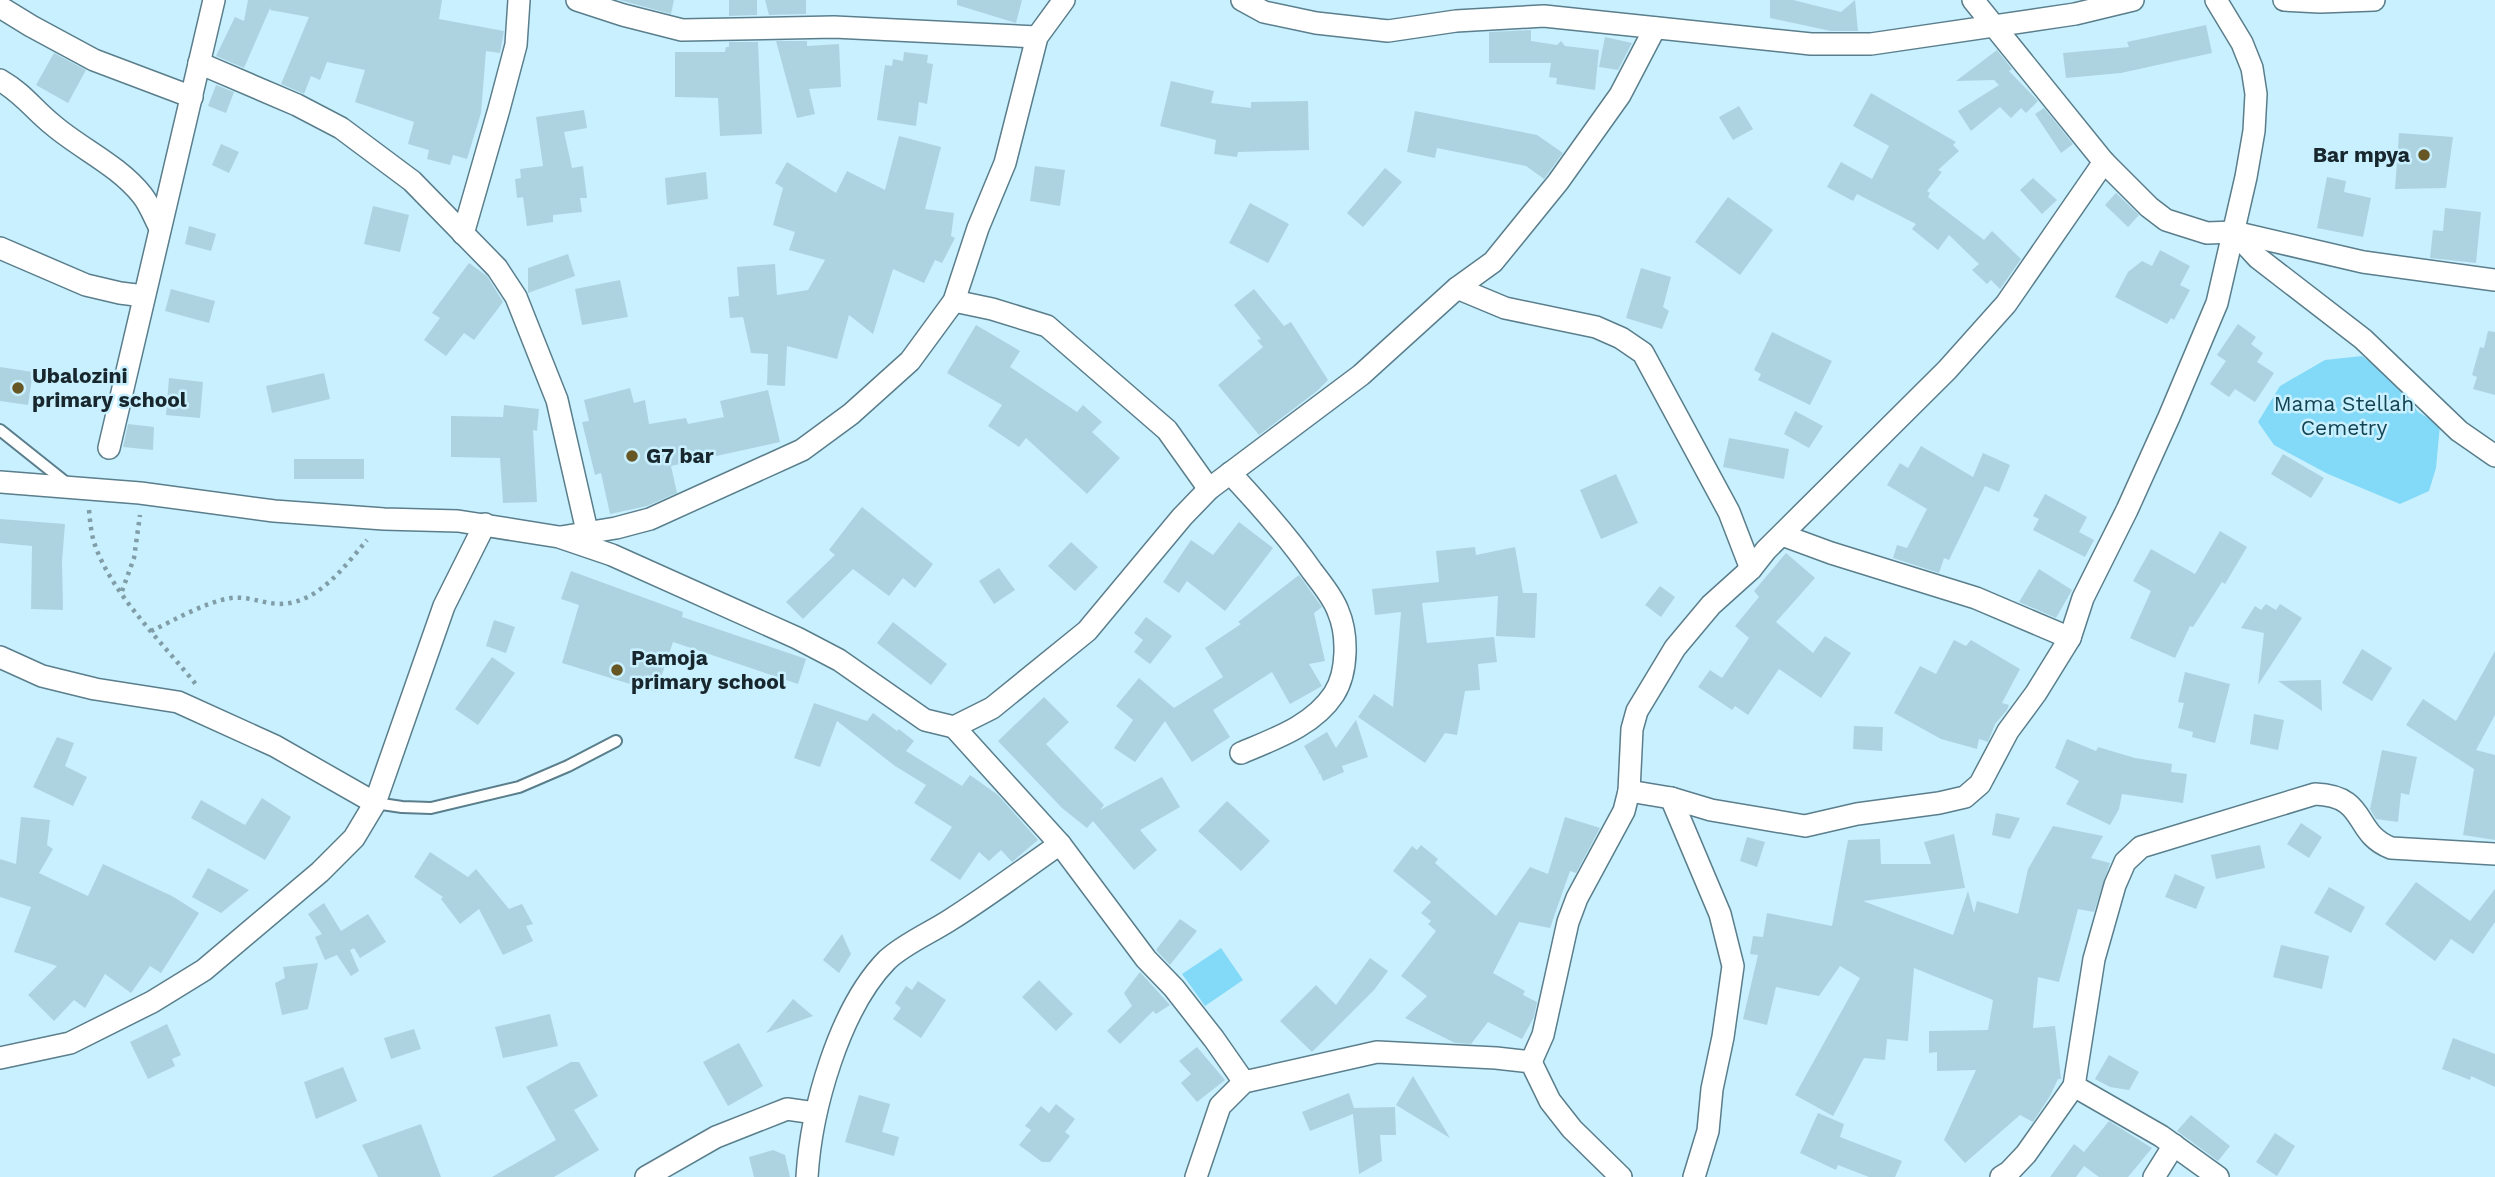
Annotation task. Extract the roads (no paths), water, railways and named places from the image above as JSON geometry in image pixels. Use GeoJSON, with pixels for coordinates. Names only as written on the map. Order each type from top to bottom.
{"type":"FeatureCollection","features":[{"type":"Feature","properties":{"kind":"street"},"geometry":{"type":"LineString","coordinates":[[109,448],[214,0]]}},
{"type":"Feature","properties":{"kind":"street"},"geometry":{"type":"LineString","coordinates":[[463,234],[516,45],[519,0]]}},
{"type":"Feature","properties":{"kind":"street"},"geometry":{"type":"LineString","coordinates":[[577,0],[682,30],[834,27],[1037,37]]}},
{"type":"Feature","properties":{"kind":"street"},"geometry":{"type":"LineString","coordinates":[[559,537],[616,528],[650,519],[802,450],[851,414],[910,360],[954,301],[978,228],[1005,163],[1037,37],[1064,0]]}},
{"type":"Feature","properties":{"kind":"street"},"geometry":{"type":"LineString","coordinates":[[1242,0],[1264,12],[1316,23],[1388,31],[1544,8],[1655,29],[1811,44],[1871,44],[2075,14],[2133,0]]}},
{"type":"Feature","properties":{"kind":"street"},"geometry":{"type":"LineString","coordinates":[[1973,0],[2105,162],[2149,207],[2166,220],[2207,233],[2234,232],[2363,262],[2495,280]]}},
{"type":"Feature","properties":{"kind":"street"},"geometry":{"type":"LineString","coordinates":[[1629,791],[1671,798],[1711,810],[1805,825],[1965,797],[1980,784],[2008,732],[2070,638],[2083,598],[2153,452],[2217,303],[2255,131],[2256,94],[2252,68],[2242,43],[2216,0]]}},
{"type":"Feature","properties":{"kind":"street"},"geometry":{"type":"LineString","coordinates":[[2284,0],[2374,0]]}},
{"type":"Feature","properties":{"kind":"street"},"geometry":{"type":"LineString","coordinates":[[0,7],[94,60],[192,97]]}},
{"type":"Feature","properties":{"kind":"street"},"geometry":{"type":"LineString","coordinates":[[954,727],[992,708],[1087,631],[1182,517],[1209,489],[1361,375],[1457,288],[1493,262],[1558,182],[1620,95],[1655,29]]}},
{"type":"Feature","properties":{"kind":"street"},"geometry":{"type":"LineString","coordinates":[[199,63],[297,105],[341,128],[412,181],[497,268],[509,285],[557,400],[587,531]]}},
{"type":"Feature","properties":{"kind":"street"},"geometry":{"type":"LineString","coordinates":[[0,80],[24,96],[52,125],[131,184],[142,196],[160,229]]}},
{"type":"Feature","properties":{"kind":"street"},"geometry":{"type":"LineString","coordinates":[[1621,1177],[1572,1129],[1550,1101],[1531,1062],[1543,1035],[1568,922],[1577,898],[1623,811],[1629,791],[1632,729],[1637,711],[1675,648],[1711,605],[1751,569],[1947,370],[2006,304],[2105,162]]}},
{"type":"Feature","properties":{"kind":"street"},"geometry":{"type":"LineString","coordinates":[[2234,232],[2258,258],[2363,339],[2459,431],[2495,456]]}},
{"type":"Feature","properties":{"kind":"street"},"geometry":{"type":"LineString","coordinates":[[0,248],[86,285],[144,296]]}},
{"type":"Feature","properties":{"kind":"street"},"geometry":{"type":"LineString","coordinates":[[1457,288],[1505,308],[1596,327],[1621,338],[1643,353],[1729,512],[1751,569]]}},
{"type":"Feature","properties":{"kind":"street"},"geometry":{"type":"LineString","coordinates":[[954,301],[992,309],[1047,326],[1159,422],[1209,489]]}},
{"type":"Feature","properties":{"kind":"street"},"geometry":{"type":"LineString","coordinates":[[1230,472],[1272,518],[1320,582],[1338,611],[1345,650],[1340,680],[1335,693],[1325,704],[1285,735],[1241,753]]}},
{"type":"Feature","properties":{"kind":"street"},"geometry":{"type":"LineString","coordinates":[[0,482],[143,493],[274,511],[458,521],[559,537],[612,555],[797,638],[839,660],[925,720],[954,727],[1060,844],[1146,959],[1174,988],[1214,1039],[1244,1083]]}},
{"type":"Feature","properties":{"kind":"street"},"geometry":{"type":"LineString","coordinates":[[0,1058],[70,1044],[152,1002],[204,970],[320,872],[354,838],[375,803],[444,606],[485,524]]}},
{"type":"Feature","properties":{"kind":"street"},"geometry":{"type":"LineString","coordinates":[[1782,535],[1830,553],[1976,598],[2070,638]]}},
{"type":"Feature","properties":{"kind":"street"},"geometry":{"type":"LineString","coordinates":[[0,657],[43,676],[94,689],[178,702],[275,746],[375,803]]}},
{"type":"Feature","properties":{"kind":"street"},"geometry":{"type":"LineString","coordinates":[[2001,1177],[2026,1154],[2074,1086],[2094,959],[2115,885],[2125,862],[2141,846],[2315,794],[2344,800],[2376,839],[2391,848],[2495,854]]}},
{"type":"Feature","properties":{"kind":"street"},"geometry":{"type":"LineString","coordinates":[[1671,798],[1720,914],[1732,966],[1723,1037],[1712,1089],[1709,1131],[1694,1177]]}},
{"type":"Feature","properties":{"kind":"street"},"geometry":{"type":"LineString","coordinates":[[807,1177],[815,1113],[842,1030],[862,991],[888,959],[952,919],[1060,844]]}},
{"type":"Feature","properties":{"kind":"street"},"geometry":{"type":"LineString","coordinates":[[1196,1177],[1220,1106],[1244,1083],[1377,1052],[1531,1062]]}},
{"type":"Feature","properties":{"kind":"street"},"geometry":{"type":"LineString","coordinates":[[2074,1086],[2174,1145],[2218,1177]]}},
{"type":"Feature","properties":{"kind":"street"},"geometry":{"type":"LineString","coordinates":[[646,1177],[716,1137],[787,1110],[815,1113]]}},
{"type":"Feature","properties":{"kind":"street"},"geometry":{"type":"LineString","coordinates":[[2154,1177],[2174,1145]]}},
{"type":"Feature","properties":{"kind":"lane"},"geometry":{"type":"LineString","coordinates":[[0,430],[79,489]]}},
{"type":"Feature","properties":{"kind":"lane"},"geometry":{"type":"LineString","coordinates":[[375,803],[431,808],[519,786],[568,766],[615,741]]}},
{"type":"Feature","properties":{"kind":"place","name":"Bar mpya"},"geometry":{"type":"Point","coordinates":[2424,155]}},
{"type":"Feature","properties":{"kind":"place","name":"Ubalozini primary school"},"geometry":{"type":"Point","coordinates":[18,388]}},
{"type":"Feature","properties":{"kind":"place","name":"G7 bar"},"geometry":{"type":"Point","coordinates":[632,456]}},
{"type":"Feature","properties":{"kind":"place","name":"Pamoja primary school"},"geometry":{"type":"Point","coordinates":[617,670]}},
{"type":"Feature","properties":{"kind":"park label","name":"Mama Stellah Cemetry"},"geometry":{"type":"Point","coordinates":[2344,416]}}]}
